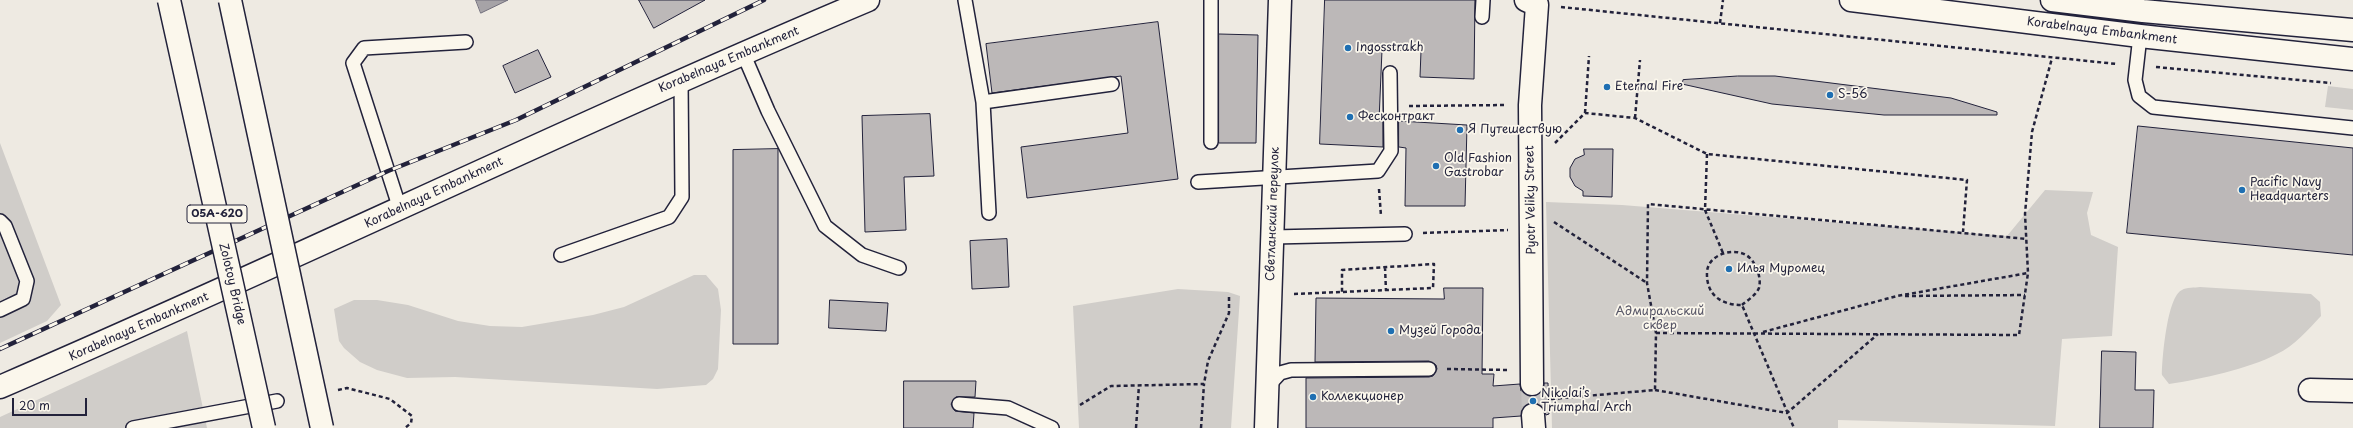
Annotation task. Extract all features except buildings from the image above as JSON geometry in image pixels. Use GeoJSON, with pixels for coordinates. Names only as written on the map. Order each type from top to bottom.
{"type":"FeatureCollection","features":[{"type":"Feature","properties":{"kind":"main road","name":"Zolotoy Bridge"},"geometry":{"type":"LineString","coordinates":[[169,0],[264,428]]}},
{"type":"Feature","properties":{"kind":"main road"},"geometry":{"type":"LineString","coordinates":[[230,0],[322,428]]}},
{"type":"Feature","properties":{"kind":"main road","name":"Korabelnaya Embankment"},"geometry":{"type":"LineString","coordinates":[[0,387],[122,335],[680,80],[868,0]]}},
{"type":"Feature","properties":{"kind":"main road","name":"Светланский переулок"},"geometry":{"type":"LineString","coordinates":[[1266,428],[1280,0]]}},
{"type":"Feature","properties":{"kind":"main road","name":"Korabelnaya Embankment"},"geometry":{"type":"LineString","coordinates":[[1851,0],[2140,36],[2353,59]]}},
{"type":"Feature","properties":{"kind":"main road","name":"Korabelnaya Embankment"},"geometry":{"type":"LineString","coordinates":[[2052,0],[2143,11],[2353,30]]}},
{"type":"Feature","properties":{"kind":"main road","name":"Pyotr Veliky Street"},"geometry":{"type":"LineString","coordinates":[[1531,2],[1530,105],[1532,381]]}},
{"type":"Feature","properties":{"kind":"main road"},"geometry":{"type":"LineString","coordinates":[[2310,390],[2353,391]]}},
{"type":"Feature","properties":{"kind":"lane"},"geometry":{"type":"LineString","coordinates":[[965,0],[983,102],[989,213]]}},
{"type":"Feature","properties":{"kind":"lane"},"geometry":{"type":"LineString","coordinates":[[1211,0],[1211,142]]}},
{"type":"Feature","properties":{"kind":"lane"},"geometry":{"type":"LineString","coordinates":[[1482,17],[1483,0]]}},
{"type":"Feature","properties":{"kind":"lane"},"geometry":{"type":"LineString","coordinates":[[2140,36],[2138,65],[2135,80],[2139,96],[2153,107],[2353,128]]}},
{"type":"Feature","properties":{"kind":"lane"},"geometry":{"type":"LineString","coordinates":[[400,209],[353,63],[364,48],[466,42]]}},
{"type":"Feature","properties":{"kind":"lane"},"geometry":{"type":"LineString","coordinates":[[743,53],[768,111],[824,226],[862,255],[899,268]]}},
{"type":"Feature","properties":{"kind":"lane"},"geometry":{"type":"LineString","coordinates":[[1198,182],[1378,171],[1392,151],[1390,73]]}},
{"type":"Feature","properties":{"kind":"lane"},"geometry":{"type":"LineString","coordinates":[[561,255],[669,217],[682,197],[680,80]]}},
{"type":"Feature","properties":{"kind":"lane"},"geometry":{"type":"LineString","coordinates":[[983,102],[1112,84]]}},
{"type":"Feature","properties":{"kind":"lane"},"geometry":{"type":"LineString","coordinates":[[0,221],[5,226],[27,280],[23,299],[0,310]]}},
{"type":"Feature","properties":{"kind":"lane"},"geometry":{"type":"LineString","coordinates":[[1272,237],[1405,234]]}},
{"type":"Feature","properties":{"kind":"lane"},"geometry":{"type":"LineString","coordinates":[[1268,386],[1280,373],[1291,370],[1429,369]]}},
{"type":"Feature","properties":{"kind":"lane"},"geometry":{"type":"LineString","coordinates":[[134,428],[277,401]]}},
{"type":"Feature","properties":{"kind":"lane"},"geometry":{"type":"LineString","coordinates":[[959,404],[1008,408],[1052,428]]}},
{"type":"Feature","properties":{"kind":"path"},"geometry":{"type":"LineString","coordinates":[[1720,24],[1723,0]]}},
{"type":"Feature","properties":{"kind":"path"},"geometry":{"type":"LineString","coordinates":[[1531,2],[1720,24],[2052,58],[2338,83]]}},
{"type":"Feature","properties":{"kind":"path"},"geometry":{"type":"LineString","coordinates":[[1552,145],[1585,113],[1589,56]]}},
{"type":"Feature","properties":{"kind":"path"},"geometry":{"type":"LineString","coordinates":[[1760,332],[2019,335],[2028,273],[2025,214],[2032,132],[2052,58]]}},
{"type":"Feature","properties":{"kind":"path"},"geometry":{"type":"LineString","coordinates":[[1635,118],[1640,60]]}},
{"type":"Feature","properties":{"kind":"path"},"geometry":{"type":"LineString","coordinates":[[1391,107],[1530,105]]}},
{"type":"Feature","properties":{"kind":"path"},"geometry":{"type":"LineString","coordinates":[[1585,113],[1635,118],[1707,154],[1967,180],[1963,232]]}},
{"type":"Feature","properties":{"kind":"path"},"geometry":{"type":"LineString","coordinates":[[1707,154],[1705,210],[1723,253]]}},
{"type":"Feature","properties":{"kind":"path"},"geometry":{"type":"LineString","coordinates":[[1378,171],[1382,235]]}},
{"type":"Feature","properties":{"kind":"path"},"geometry":{"type":"LineString","coordinates":[[1655,390],[1656,333],[1647,283],[1648,204],[2027,239]]}},
{"type":"Feature","properties":{"kind":"path"},"geometry":{"type":"LineString","coordinates":[[1531,207],[1647,283]]}},
{"type":"Feature","properties":{"kind":"path"},"geometry":{"type":"LineString","coordinates":[[1405,234],[1532,229]]}},
{"type":"Feature","properties":{"kind":"path"},"geometry":{"type":"LineString","coordinates":[[1734,251],[1746,255],[1754,263],[1759,276],[1759,288],[1752,298],[1742,305],[1728,305],[1717,299],[1709,290],[1707,280],[1708,268],[1713,259],[1723,253],[1734,251]]}},
{"type":"Feature","properties":{"kind":"path"},"geometry":{"type":"LineString","coordinates":[[1293,294],[1342,293],[1434,288],[1434,264],[1342,270],[1342,293]]}},
{"type":"Feature","properties":{"kind":"path"},"geometry":{"type":"LineString","coordinates":[[1386,267],[1386,291]]}},
{"type":"Feature","properties":{"kind":"path"},"geometry":{"type":"LineString","coordinates":[[1656,333],[1753,335],[1897,296],[2028,273]]}},
{"type":"Feature","properties":{"kind":"path"},"geometry":{"type":"LineString","coordinates":[[1897,296],[2025,296]]}},
{"type":"Feature","properties":{"kind":"path"},"geometry":{"type":"LineString","coordinates":[[1201,428],[1204,384],[1208,362],[1229,313],[1229,297]]}},
{"type":"Feature","properties":{"kind":"path"},"geometry":{"type":"LineString","coordinates":[[1742,305],[1753,335],[1794,428]]}},
{"type":"Feature","properties":{"kind":"path"},"geometry":{"type":"LineString","coordinates":[[1787,413],[1878,334]]}},
{"type":"Feature","properties":{"kind":"path"},"geometry":{"type":"LineString","coordinates":[[1429,369],[1506,370],[1532,381]]}},
{"type":"Feature","properties":{"kind":"path"},"geometry":{"type":"LineString","coordinates":[[1080,405],[1111,386],[1204,384]]}},
{"type":"Feature","properties":{"kind":"path"},"geometry":{"type":"LineString","coordinates":[[1136,428],[1139,385]]}},
{"type":"Feature","properties":{"kind":"path"},"geometry":{"type":"LineString","coordinates":[[331,391],[347,388],[390,400],[412,416],[411,423],[405,428]]}},
{"type":"Feature","properties":{"kind":"path"},"geometry":{"type":"LineString","coordinates":[[1548,400],[1655,390],[1787,413]]}},
{"type":"Feature","properties":{"kind":"green space"},"geometry":{"type":"Polygon","coordinates":[[[2328,86],[2353,89],[2353,110],[2325,107],[2328,86]]]}},
{"type":"Feature","properties":{"kind":"green space"},"geometry":{"type":"Polygon","coordinates":[[[0,143],[61,305],[47,321],[0,343],[0,143]]]}},
{"type":"Feature","properties":{"kind":"green space","name":"Адмиральский сквер"},"geometry":{"type":"Polygon","coordinates":[[[2045,190],[2093,192],[2087,213],[2091,235],[2118,247],[2112,336],[2062,339],[2055,426],[1838,420],[1838,428],[1552,428],[1546,202],[1622,205],[2007,236],[2045,190]]]}},
{"type":"Feature","properties":{"kind":"green space"},"geometry":{"type":"Polygon","coordinates":[[[694,275],[706,275],[718,289],[721,310],[718,369],[713,379],[706,385],[657,389],[455,377],[407,378],[377,370],[360,362],[344,348],[339,341],[334,309],[354,300],[377,300],[408,305],[458,321],[490,326],[522,327],[593,315],[624,307],[694,275]]]}},
{"type":"Feature","properties":{"kind":"green space"},"geometry":{"type":"Polygon","coordinates":[[[2200,287],[2311,294],[2320,302],[2321,316],[2289,347],[2277,354],[2239,369],[2169,384],[2162,375],[2162,367],[2164,343],[2169,316],[2177,295],[2182,290],[2200,287]]]}},
{"type":"Feature","properties":{"kind":"green space"},"geometry":{"type":"Polygon","coordinates":[[[1178,289],[1228,292],[1240,296],[1231,428],[1079,428],[1073,306],[1178,289]]]}},
{"type":"Feature","properties":{"kind":"green space"},"geometry":{"type":"Polygon","coordinates":[[[187,331],[207,428],[0,428],[0,417],[187,331]]]}},
{"type":"Feature","properties":{"kind":"shaded area"},"geometry":{"type":"Polygon","coordinates":[[[476,0],[508,0],[481,13],[476,0]]]}},
{"type":"Feature","properties":{"kind":"tunnel"},"geometry":{"type":"LineString","coordinates":[[1532,384],[1533,415]]}},
{"type":"Feature","properties":{"kind":"railway"},"geometry":{"type":"LineString","coordinates":[[0,349],[388,171],[516,120],[764,0]]}},
{"type":"Feature","properties":{"kind":"place","name":"Ingosstrakh"},"geometry":{"type":"Point","coordinates":[1348,48]}},
{"type":"Feature","properties":{"kind":"place","name":"Eternal Fire"},"geometry":{"type":"Point","coordinates":[1607,87]}},
{"type":"Feature","properties":{"kind":"place","name":"S-56"},"geometry":{"type":"Point","coordinates":[1830,95]}},
{"type":"Feature","properties":{"kind":"place","name":"Фесконтракт"},"geometry":{"type":"Point","coordinates":[1350,117]}},
{"type":"Feature","properties":{"kind":"place","name":"Я Путешествую"},"geometry":{"type":"Point","coordinates":[1460,130]}},
{"type":"Feature","properties":{"kind":"place","name":"Old Fashion Gastrobar"},"geometry":{"type":"Point","coordinates":[1436,166]}},
{"type":"Feature","properties":{"kind":"place","name":"Pacific Navy Headquarters"},"geometry":{"type":"Point","coordinates":[2242,190]}},
{"type":"Feature","properties":{"kind":"place","name":"Илья Муромец"},"geometry":{"type":"Point","coordinates":[1729,269]}},
{"type":"Feature","properties":{"kind":"place","name":"Музей Города"},"geometry":{"type":"Point","coordinates":[1391,331]}},
{"type":"Feature","properties":{"kind":"place","name":"Коллекционер"},"geometry":{"type":"Point","coordinates":[1313,397]}},
{"type":"Feature","properties":{"kind":"place","name":"Nikolai’s Triumphal Arch"},"geometry":{"type":"Point","coordinates":[1533,401]}}]}
